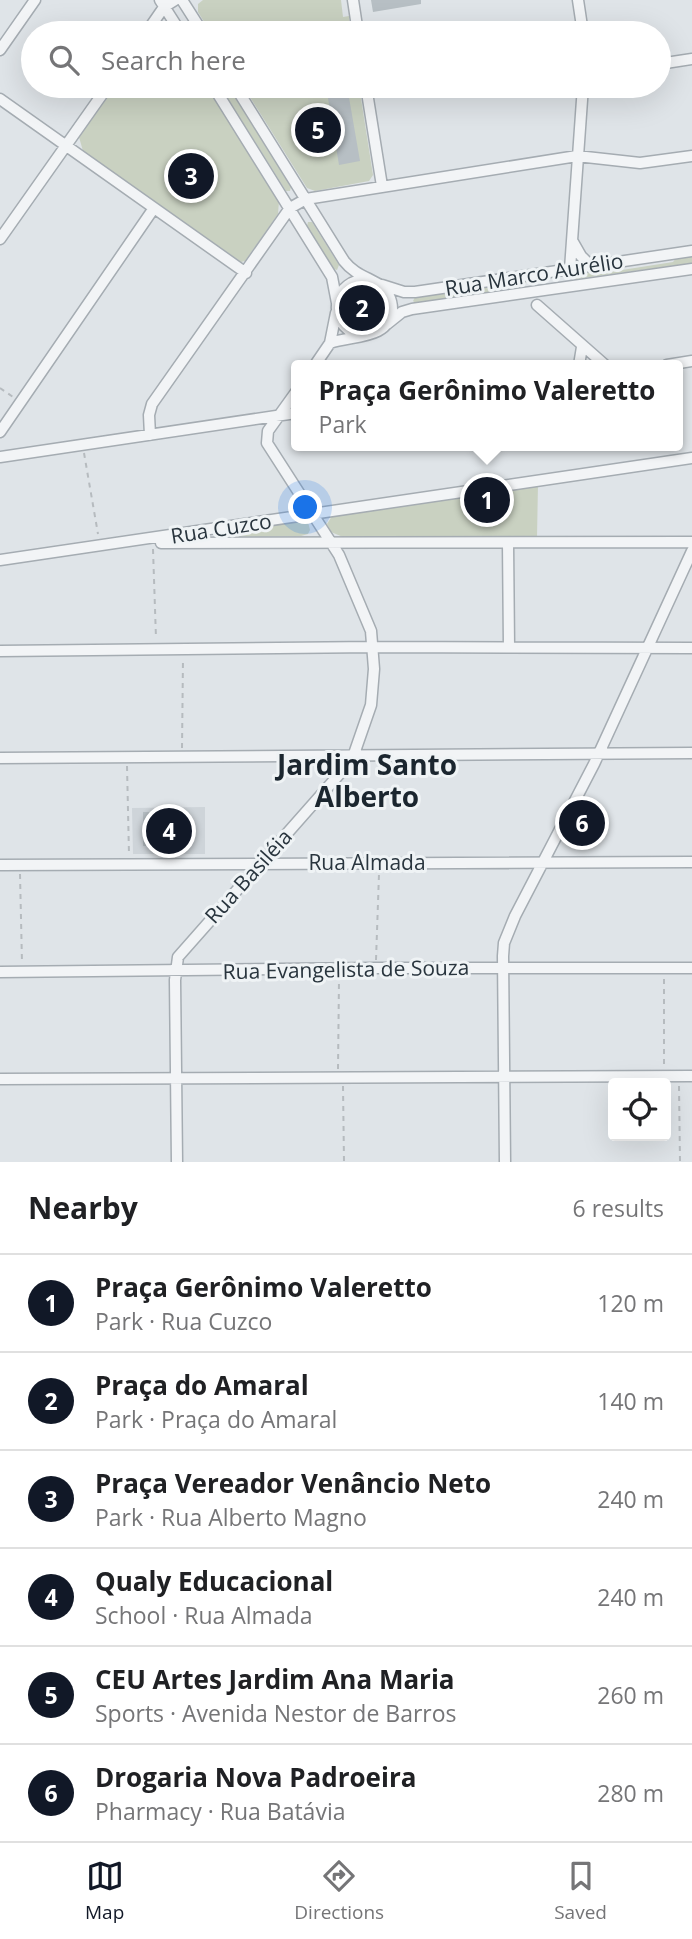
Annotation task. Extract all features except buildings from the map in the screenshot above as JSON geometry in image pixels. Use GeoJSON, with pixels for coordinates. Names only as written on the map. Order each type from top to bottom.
{"type":"FeatureCollection","features":[{"type":"Feature","properties":{"kind":"street"},"geometry":{"type":"LineString","coordinates":[[0,50],[34,0]]}},
{"type":"Feature","properties":{"kind":"street"},"geometry":{"type":"LineString","coordinates":[[152,21],[162,3],[175,0]]}},
{"type":"Feature","properties":{"kind":"street"},"geometry":{"type":"LineString","coordinates":[[182,0],[195,21]]}},
{"type":"Feature","properties":{"kind":"street"},"geometry":{"type":"LineString","coordinates":[[353,0],[356,21]]}},
{"type":"Feature","properties":{"kind":"street"},"geometry":{"type":"LineString","coordinates":[[578,0],[581,21]]}},
{"type":"Feature","properties":{"kind":"street"},"geometry":{"type":"LineString","coordinates":[[162,3],[173,21]]}},
{"type":"Feature","properties":{"kind":"street"},"geometry":{"type":"LineString","coordinates":[[671,62],[692,59]]}},
{"type":"Feature","properties":{"kind":"street"},"geometry":{"type":"LineString","coordinates":[[0,239],[100,98]]}},
{"type":"Feature","properties":{"kind":"street"},"geometry":{"type":"LineString","coordinates":[[221,98],[332,278],[343,325],[352,332],[364,335]]}},
{"type":"Feature","properties":{"kind":"street"},"geometry":{"type":"LineString","coordinates":[[242,98],[344,261],[352,270],[386,291],[391,303],[390,316],[384,326],[373,334],[330,343]]}},
{"type":"Feature","properties":{"kind":"street"},"geometry":{"type":"LineString","coordinates":[[368,98],[382,186]]}},
{"type":"Feature","properties":{"kind":"street"},"geometry":{"type":"LineString","coordinates":[[570,269],[582,98]]}},
{"type":"Feature","properties":{"kind":"street"},"geometry":{"type":"LineString","coordinates":[[0,99],[246,273]]}},
{"type":"Feature","properties":{"kind":"street"},"geometry":{"type":"LineString","coordinates":[[150,435],[149,415],[152,404],[290,208],[306,200],[382,186],[577,156],[647,163],[692,156]]}},
{"type":"Feature","properties":{"kind":"street"},"geometry":{"type":"LineString","coordinates":[[0,432],[154,208]]}},
{"type":"Feature","properties":{"kind":"street"},"geometry":{"type":"LineString","coordinates":[[573,242],[591,266]]}},
{"type":"Feature","properties":{"kind":"street","name":"Rua Marco Aurélio"},"geometry":{"type":"LineString","coordinates":[[374,282],[404,292],[415,292],[692,251]]}},
{"type":"Feature","properties":{"kind":"street","name":"Rua Marco Aurélio"},"geometry":{"type":"LineString","coordinates":[[384,326],[402,312],[411,309],[692,269]]}},
{"type":"Feature","properties":{"kind":"street"},"geometry":{"type":"LineString","coordinates":[[506,278],[508,295]]}},
{"type":"Feature","properties":{"kind":"street"},"geometry":{"type":"LineString","coordinates":[[318,360],[330,343],[341,292],[359,281],[374,282]]}},
{"type":"Feature","properties":{"kind":"street"},"geometry":{"type":"LineString","coordinates":[[537,305],[599,360]]}},
{"type":"Feature","properties":{"kind":"street"},"geometry":{"type":"LineString","coordinates":[[580,360],[582,347]]}},
{"type":"Feature","properties":{"kind":"street"},"geometry":{"type":"LineString","coordinates":[[243,421],[266,435],[291,399]]}},
{"type":"Feature","properties":{"kind":"street"},"geometry":{"type":"LineString","coordinates":[[0,457],[291,414]]}},
{"type":"Feature","properties":{"kind":"street","name":"Rua Basiléia"},"geometry":{"type":"LineString","coordinates":[[177,1162],[175,970],[181,951],[333,782],[354,754],[371,705],[374,647],[366,615],[332,543],[269,448],[266,435]]}},
{"type":"Feature","properties":{"kind":"street","name":"Rua Cuzco"},"geometry":{"type":"LineString","coordinates":[[0,560],[692,458]]}},
{"type":"Feature","properties":{"kind":"street"},"geometry":{"type":"LineString","coordinates":[[129,542],[692,542]]}},
{"type":"Feature","properties":{"kind":"street"},"geometry":{"type":"LineString","coordinates":[[508,542],[509,647]]}},
{"type":"Feature","properties":{"kind":"street"},"geometry":{"type":"LineString","coordinates":[[505,1162],[503,951],[507,935],[598,754],[692,551]]}},
{"type":"Feature","properties":{"kind":"street"},"geometry":{"type":"LineString","coordinates":[[0,651],[374,647],[692,648]]}},
{"type":"Feature","properties":{"kind":"street"},"geometry":{"type":"LineString","coordinates":[[0,758],[692,753]]}},
{"type":"Feature","properties":{"kind":"street","name":"Rua Almada"},"geometry":{"type":"LineString","coordinates":[[0,865],[692,862]]}},
{"type":"Feature","properties":{"kind":"street","name":"Rua Evangelista de Souza"},"geometry":{"type":"LineString","coordinates":[[0,972],[692,968]]}},
{"type":"Feature","properties":{"kind":"street"},"geometry":{"type":"LineString","coordinates":[[0,1079],[692,1076]]}},
{"type":"Feature","properties":{"kind":"path"},"geometry":{"type":"LineString","coordinates":[[0,388],[19,401]]}},
{"type":"Feature","properties":{"kind":"path"},"geometry":{"type":"LineString","coordinates":[[83,445],[100,545]]}},
{"type":"Feature","properties":{"kind":"path"},"geometry":{"type":"LineString","coordinates":[[153,542],[156,649]]}},
{"type":"Feature","properties":{"kind":"path"},"geometry":{"type":"LineString","coordinates":[[182,756],[183,649]]}},
{"type":"Feature","properties":{"kind":"path"},"geometry":{"type":"LineString","coordinates":[[127,757],[130,863]]}},
{"type":"Feature","properties":{"kind":"path"},"geometry":{"type":"LineString","coordinates":[[376,968],[380,863]]}},
{"type":"Feature","properties":{"kind":"path"},"geometry":{"type":"LineString","coordinates":[[20,865],[22,971]]}},
{"type":"Feature","properties":{"kind":"path"},"geometry":{"type":"LineString","coordinates":[[339,968],[344,1162]]}},
{"type":"Feature","properties":{"kind":"path"},"geometry":{"type":"LineString","coordinates":[[664,968],[664,1076]]}},
{"type":"Feature","properties":{"kind":"path"},"geometry":{"type":"LineString","coordinates":[[679,1076],[680,1162]]}},
{"type":"Feature","properties":{"kind":"shaded area"},"geometry":{"type":"Polygon","coordinates":[[[205,807],[205,854],[133,854],[132,808],[205,807]]]}},
{"type":"Feature","properties":{"kind":"green space"},"geometry":{"type":"Polygon","coordinates":[[[203,0],[341,0],[343,17],[349,16],[350,21],[204,21],[198,12],[198,4],[203,0]]]}},
{"type":"Feature","properties":{"kind":"green space"},"geometry":{"type":"Polygon","coordinates":[[[107,98],[215,98],[279,201],[278,214],[245,261],[241,262],[83,151],[79,137],[107,98]]]}},
{"type":"Feature","properties":{"kind":"green space"},"geometry":{"type":"Polygon","coordinates":[[[228,98],[235,98],[291,187],[290,191],[286,191],[228,98]]]}},
{"type":"Feature","properties":{"kind":"green space"},"geometry":{"type":"Polygon","coordinates":[[[251,98],[361,98],[373,175],[369,181],[315,191],[307,188],[251,98]]]}},
{"type":"Feature","properties":{"kind":"green space"},"geometry":{"type":"Polygon","coordinates":[[[308,222],[312,222],[339,265],[337,270],[307,226],[308,222]]]}},
{"type":"Feature","properties":{"kind":"green space"},"geometry":{"type":"Polygon","coordinates":[[[692,255],[692,263],[576,279],[569,275],[519,284],[514,289],[510,286],[513,282],[616,266],[622,270],[673,262],[677,257],[692,255]]]}},
{"type":"Feature","properties":{"kind":"green space"},"geometry":{"type":"Polygon","coordinates":[[[494,286],[497,288],[495,292],[415,303],[413,301],[415,297],[494,286]]]}},
{"type":"Feature","properties":{"kind":"green space"},"geometry":{"type":"Polygon","coordinates":[[[362,288],[370,289],[376,294],[381,300],[381,316],[376,322],[370,327],[362,328],[354,327],[348,322],[343,316],[342,308],[343,300],[348,294],[354,289],[362,288]]]}},
{"type":"Feature","properties":{"kind":"green space"},"geometry":{"type":"Polygon","coordinates":[[[538,484],[537,537],[343,537],[331,532],[327,524],[332,516],[538,484]]]}},
{"type":"Feature","properties":{"kind":"green space"},"geometry":{"type":"Polygon","coordinates":[[[302,520],[308,522],[310,530],[308,534],[301,536],[227,537],[225,534],[228,531],[302,520]]]}},
{"type":"Feature","properties":{"kind":"place","name":"CEU Artes Jardim Ana Maria"},"geometry":{"type":"Point","coordinates":[318,130]}},
{"type":"Feature","properties":{"kind":"place","name":"Praça Vereador Venâncio Neto"},"geometry":{"type":"Point","coordinates":[191,176]}},
{"type":"Feature","properties":{"kind":"place","name":"Praça do Amaral"},"geometry":{"type":"Point","coordinates":[362,308]}},
{"type":"Feature","properties":{"kind":"place","name":"Praça Gerônimo Valeretto"},"geometry":{"type":"Point","coordinates":[487,500]}},
{"type":"Feature","properties":{"kind":"place","name":"Drogaria Nova Padroeira"},"geometry":{"type":"Point","coordinates":[582,823]}},
{"type":"Feature","properties":{"kind":"place","name":"Qualy Educacional"},"geometry":{"type":"Point","coordinates":[169,831]}},
{"type":"Feature","properties":{"kind":"district","name":"Jardim Santo Alberto"},"geometry":{"type":"Point","coordinates":[367,780]}}]}
